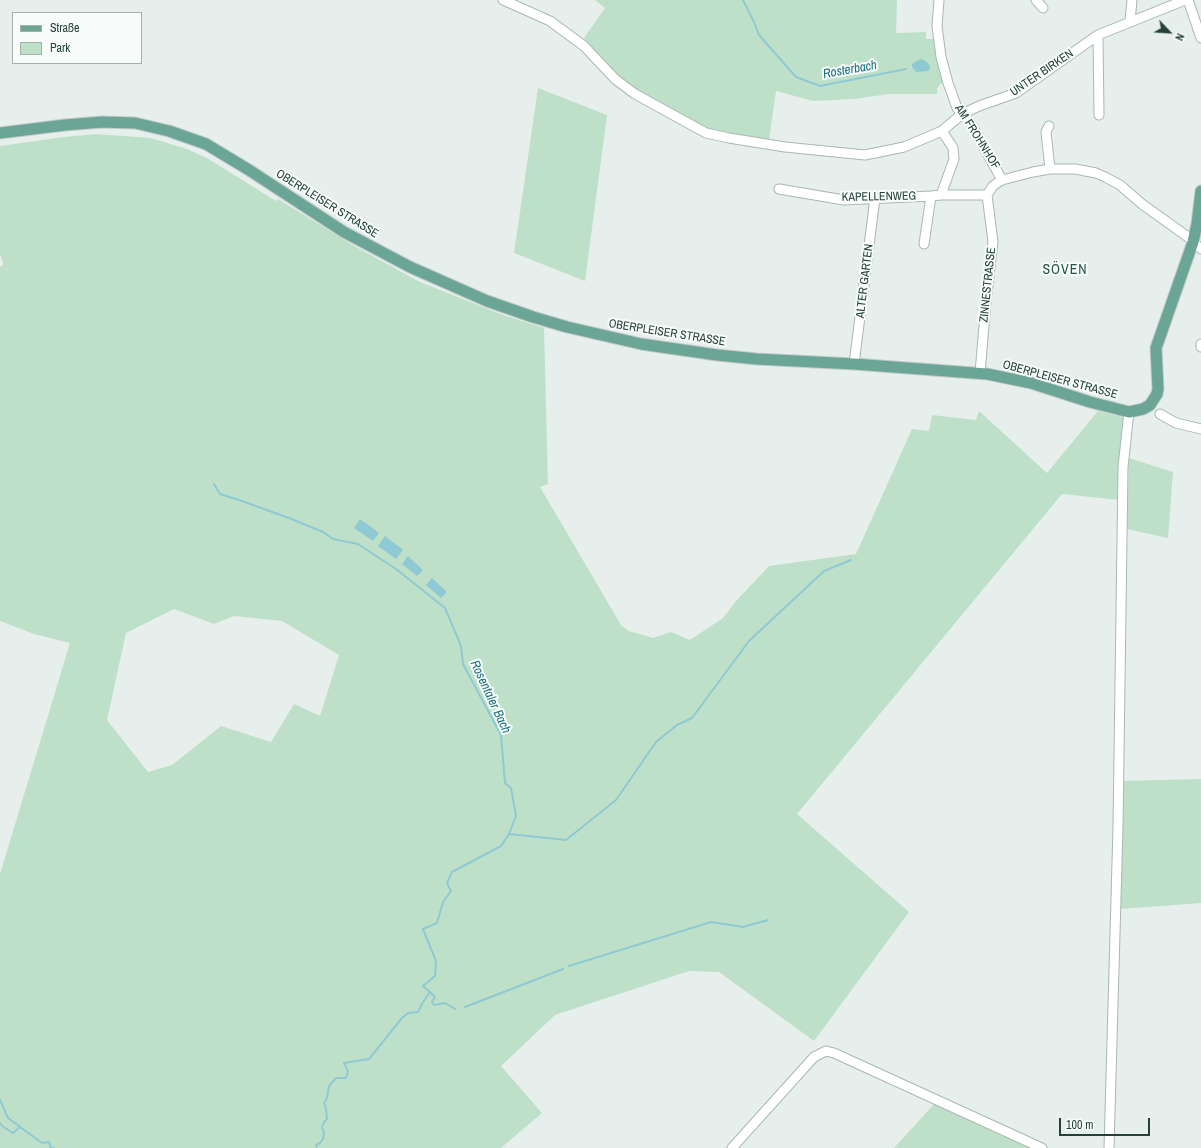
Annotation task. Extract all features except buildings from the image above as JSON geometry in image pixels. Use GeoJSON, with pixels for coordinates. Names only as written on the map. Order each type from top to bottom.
{"type":"FeatureCollection","features":[{"type":"Feature","properties":{"kind":"main road","name":"OBERPLEISER STRASSE"},"geometry":{"type":"LineString","coordinates":[[0,133],[102,122],[135,123],[169,131],[206,144],[344,232],[390,257],[487,301],[540,319],[580,330],[680,351],[757,359],[980,373],[1031,383],[1090,402],[1129,412],[1143,409],[1150,405],[1157,394],[1156,348],[1197,245],[1201,191]]}},
{"type":"Feature","properties":{"kind":"street","name":"UNTER BIRKEN"},"geometry":{"type":"LineString","coordinates":[[503,0],[550,21],[584,46],[615,79],[635,94],[706,134],[785,147],[865,155],[904,147],[942,131],[962,114],[979,106],[1016,93],[1098,35],[1186,0]]}},
{"type":"Feature","properties":{"kind":"street","name":"AM FROHNHOF"},"geometry":{"type":"LineString","coordinates":[[940,0],[937,26],[941,57],[948,83],[957,108],[971,124],[1002,180]]}},
{"type":"Feature","properties":{"kind":"street"},"geometry":{"type":"LineString","coordinates":[[1036,0],[1043,8]]}},
{"type":"Feature","properties":{"kind":"street"},"geometry":{"type":"LineString","coordinates":[[1130,21],[1132,0]]}},
{"type":"Feature","properties":{"kind":"street"},"geometry":{"type":"LineString","coordinates":[[1186,0],[1201,38]]}},
{"type":"Feature","properties":{"kind":"street"},"geometry":{"type":"LineString","coordinates":[[1098,35],[1099,115]]}},
{"type":"Feature","properties":{"kind":"street"},"geometry":{"type":"LineString","coordinates":[[1049,126],[1046,132],[1050,169]]}},
{"type":"Feature","properties":{"kind":"street"},"geometry":{"type":"LineString","coordinates":[[941,195],[954,159],[953,148],[942,131]]}},
{"type":"Feature","properties":{"kind":"street"},"geometry":{"type":"LineString","coordinates":[[986,195],[1002,180],[1033,172],[1050,169],[1075,169],[1096,173],[1120,185],[1142,204],[1197,245]]}},
{"type":"Feature","properties":{"kind":"street","name":"KAPELLENWEG"},"geometry":{"type":"LineString","coordinates":[[779,189],[844,200],[941,195],[986,195]]}},
{"type":"Feature","properties":{"kind":"street","name":"ZINNESTRASSE"},"geometry":{"type":"LineString","coordinates":[[980,373],[993,242],[986,195]]}},
{"type":"Feature","properties":{"kind":"street","name":"KAPELLENWEG"},"geometry":{"type":"LineString","coordinates":[[924,244],[931,196]]}},
{"type":"Feature","properties":{"kind":"street","name":"ALTER GARTEN"},"geometry":{"type":"LineString","coordinates":[[854,364],[875,198]]}},
{"type":"Feature","properties":{"kind":"street"},"geometry":{"type":"LineString","coordinates":[[1109,1148],[1118,827],[1123,467],[1129,412]]}},
{"type":"Feature","properties":{"kind":"street"},"geometry":{"type":"LineString","coordinates":[[1160,414],[1176,423],[1201,429]]}},
{"type":"Feature","properties":{"kind":"street"},"geometry":{"type":"LineString","coordinates":[[732,1148],[814,1057],[826,1051],[834,1053],[1042,1148]]}},
{"type":"Feature","properties":{"kind":"green space"},"geometry":{"type":"Polygon","coordinates":[[[595,0],[897,0],[896,33],[926,32],[926,39],[935,39],[943,82],[937,88],[937,94],[889,94],[854,99],[813,101],[776,91],[769,140],[728,136],[705,129],[634,91],[615,74],[584,38],[605,8],[595,0]]]}},
{"type":"Feature","properties":{"kind":"green space"},"geometry":{"type":"Polygon","coordinates":[[[538,88],[607,115],[585,281],[514,253],[538,88]]]}},
{"type":"Feature","properties":{"kind":"green space"},"geometry":{"type":"Polygon","coordinates":[[[96,134],[151,138],[187,149],[207,158],[276,201],[278,199],[356,247],[420,282],[503,315],[544,328],[548,484],[540,487],[621,625],[629,631],[653,638],[671,632],[690,640],[723,618],[737,600],[769,566],[856,554],[912,429],[929,431],[932,415],[976,420],[979,411],[1047,473],[1098,411],[1125,418],[1119,500],[1062,494],[797,814],[909,912],[814,1041],[719,972],[689,971],[555,1015],[501,1066],[542,1113],[501,1148],[0,1148],[0,874],[70,643],[34,634],[0,621],[0,267],[3,265],[3,262],[0,254],[0,146],[96,134]],[[174,609],[126,633],[107,720],[148,772],[172,765],[221,726],[271,742],[294,704],[320,716],[339,655],[282,621],[234,616],[214,624],[174,609]]]}},
{"type":"Feature","properties":{"kind":"green space"},"geometry":{"type":"Polygon","coordinates":[[[1129,458],[1173,472],[1168,538],[1127,529],[1129,458]]]}},
{"type":"Feature","properties":{"kind":"green space"},"geometry":{"type":"Polygon","coordinates":[[[1201,779],[1201,903],[1120,909],[1121,781],[1201,779]]]}},
{"type":"Feature","properties":{"kind":"green space"},"geometry":{"type":"Polygon","coordinates":[[[935,1103],[1036,1148],[894,1148],[935,1103]]]}},
{"type":"Feature","properties":{"kind":"water"},"geometry":{"type":"Polygon","coordinates":[[[922,59],[928,63],[930,69],[928,71],[916,72],[912,67],[912,64],[922,59]]]}},
{"type":"Feature","properties":{"kind":"water"},"geometry":{"type":"Polygon","coordinates":[[[360,519],[379,533],[373,541],[354,528],[360,519]]]}},
{"type":"Feature","properties":{"kind":"water"},"geometry":{"type":"Polygon","coordinates":[[[385,536],[403,550],[396,559],[378,546],[385,536]]]}},
{"type":"Feature","properties":{"kind":"water"},"geometry":{"type":"Polygon","coordinates":[[[408,556],[423,570],[417,576],[402,564],[408,556]]]}},
{"type":"Feature","properties":{"kind":"water"},"geometry":{"type":"Polygon","coordinates":[[[432,578],[447,592],[441,598],[426,585],[432,578]]]}},
{"type":"Feature","properties":{"kind":"waterway","name":"Rosterbach"},"geometry":{"type":"LineString","coordinates":[[743,0],[759,35],[796,77],[820,86],[906,69]]}},
{"type":"Feature","properties":{"kind":"waterway","name":"Rosentaler Bach"},"geometry":{"type":"LineString","coordinates":[[214,484],[220,494],[289,518],[323,532],[333,539],[358,544],[396,569],[445,608],[461,646],[463,664],[501,735],[505,783],[511,788],[516,816],[509,834],[501,846],[452,872],[447,883],[451,891],[443,902],[437,923],[423,929],[436,961],[435,976],[423,986],[430,992],[418,1012],[408,1013],[402,1018],[369,1059],[344,1063],[348,1071],[346,1078],[336,1078],[329,1086],[327,1098],[324,1103],[327,1119],[322,1127],[324,1133],[323,1139],[316,1145],[317,1148]]}},
{"type":"Feature","properties":{"kind":"waterway"},"geometry":{"type":"LineString","coordinates":[[509,834],[566,840],[616,800],[656,742],[677,725],[692,718],[749,641],[824,571],[851,560]]}},
{"type":"Feature","properties":{"kind":"waterway"},"geometry":{"type":"LineString","coordinates":[[569,966],[711,922],[743,927],[768,920]]}},
{"type":"Feature","properties":{"kind":"waterway"},"geometry":{"type":"LineString","coordinates":[[465,1007],[563,969]]}},
{"type":"Feature","properties":{"kind":"waterway"},"geometry":{"type":"LineString","coordinates":[[430,992],[435,997],[432,1002],[434,1005],[445,1003],[455,1009]]}},
{"type":"Feature","properties":{"kind":"waterway"},"geometry":{"type":"LineString","coordinates":[[0,1100],[8,1118],[42,1143],[49,1142],[51,1148],[54,1148]]}},
{"type":"Feature","properties":{"kind":"waterway"},"geometry":{"type":"LineString","coordinates":[[0,1123],[13,1133],[20,1127]]}},
{"type":"Feature","properties":{"kind":"district","name":"SÖVEN"},"geometry":{"type":"Point","coordinates":[1065,270]}}]}
